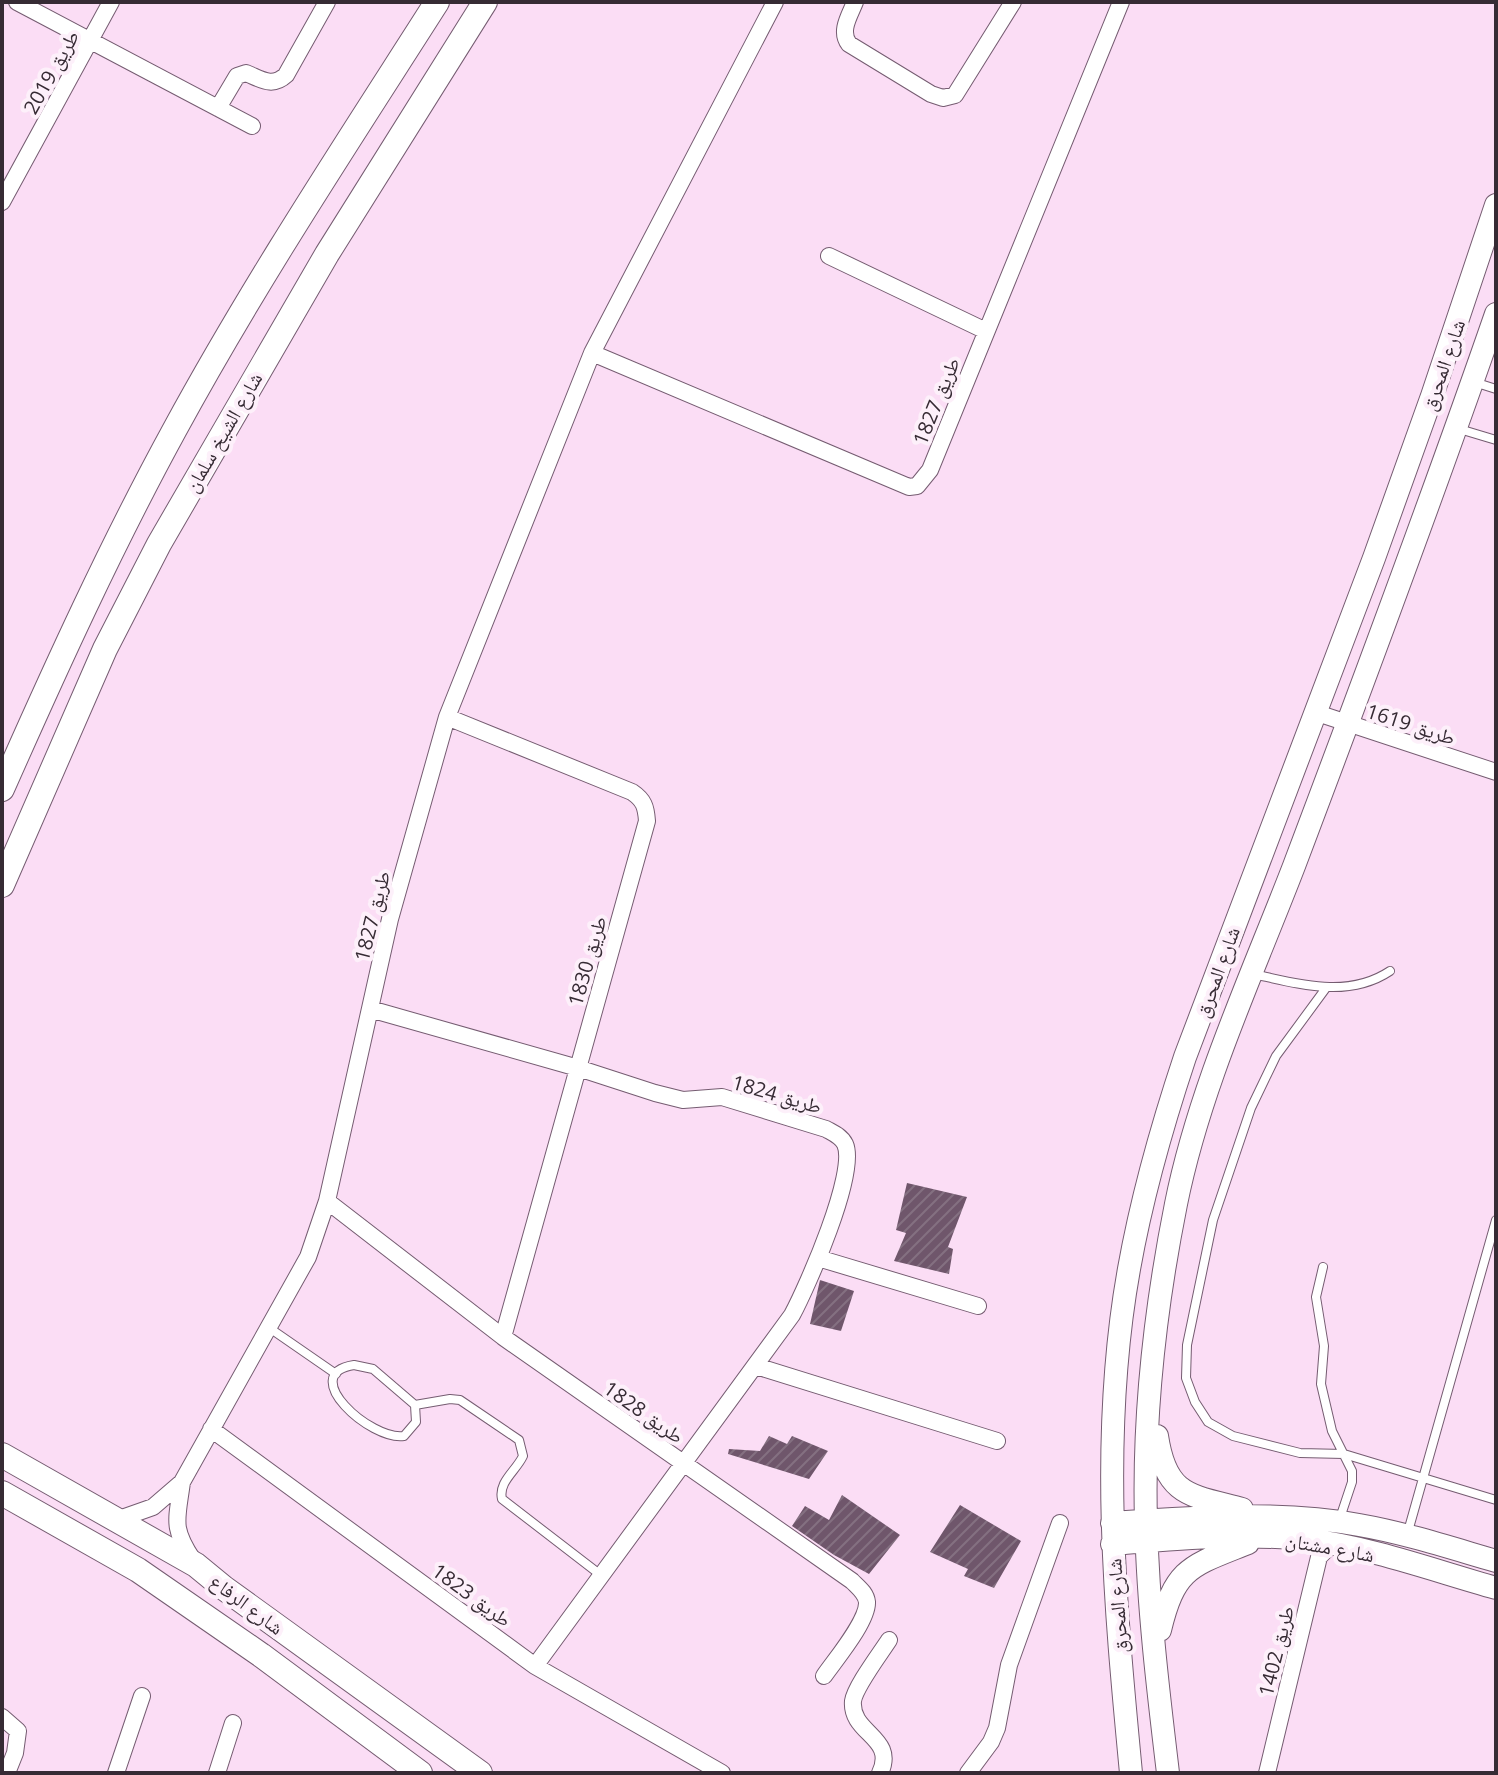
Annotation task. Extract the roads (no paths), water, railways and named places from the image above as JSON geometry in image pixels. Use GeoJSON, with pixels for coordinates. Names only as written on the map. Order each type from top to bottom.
{"type":"FeatureCollection","features":[{"type":"Feature","properties":{"kind":"main road","name":"شارع الشيخ سلمان"},"geometry":{"type":"LineString","coordinates":[[2,789],[70,635],[183,415],[292,228],[437,2]]}},
{"type":"Feature","properties":{"kind":"main road","name":"شارع الشيخ سلمان"},"geometry":{"type":"LineString","coordinates":[[2,885],[105,649],[159,544],[319,267],[485,2]]}},
{"type":"Feature","properties":{"kind":"main road","name":"شارع المحرق"},"geometry":{"type":"LineString","coordinates":[[1131,1773],[1112,1533],[1117,1355],[1128,1270],[1146,1188],[1163,1122],[1185,1057],[1432,396],[1496,205]]}},
{"type":"Feature","properties":{"kind":"main road","name":"شارع المحرق"},"geometry":{"type":"LineString","coordinates":[[1168,1773],[1154,1655],[1146,1531],[1150,1386],[1163,1276],[1177,1200],[1217,1067],[1347,724],[1496,314]]}},
{"type":"Feature","properties":{"kind":"main road"},"geometry":{"type":"LineString","coordinates":[[1432,396],[1460,418]]}},
{"type":"Feature","properties":{"kind":"main road"},"geometry":{"type":"LineString","coordinates":[[1150,1386],[1160,1459],[1172,1481],[1196,1497],[1274,1517]]}},
{"type":"Feature","properties":{"kind":"main road"},"geometry":{"type":"LineString","coordinates":[[2,1441],[36,1474]]}},
{"type":"Feature","properties":{"kind":"main road","name":"شارع الرفاع"},"geometry":{"type":"LineString","coordinates":[[2,1455],[196,1565],[480,1773]]}},
{"type":"Feature","properties":{"kind":"main road","name":"شارع الرفاع"},"geometry":{"type":"LineString","coordinates":[[2,1493],[138,1570],[261,1655],[420,1773]]}},
{"type":"Feature","properties":{"kind":"main road","name":"شارع مشتان"},"geometry":{"type":"LineString","coordinates":[[1146,1531],[1211,1517],[1274,1517],[1336,1533],[1369,1552],[1496,1588]]}},
{"type":"Feature","properties":{"kind":"main road"},"geometry":{"type":"LineString","coordinates":[[1369,1552],[1379,1545],[1382,1530]]}},
{"type":"Feature","properties":{"kind":"main road","name":"شارع مشتان"},"geometry":{"type":"LineString","coordinates":[[1112,1533],[1146,1531],[1302,1539],[1382,1530],[1496,1561]]}},
{"type":"Feature","properties":{"kind":"main road"},"geometry":{"type":"LineString","coordinates":[[1154,1655],[1167,1600],[1176,1583],[1205,1561],[1260,1537]]}},
{"type":"Feature","properties":{"kind":"main road"},"geometry":{"type":"LineString","coordinates":[[382,1745],[401,1773]]}},
{"type":"Feature","properties":{"kind":"street"},"geometry":{"type":"LineString","coordinates":[[17,2],[252,126]]}},
{"type":"Feature","properties":{"kind":"street","name":"طريق 2019"},"geometry":{"type":"LineString","coordinates":[[2,202],[111,2]]}},
{"type":"Feature","properties":{"kind":"street"},"geometry":{"type":"LineString","coordinates":[[218,108],[237,76],[246,73],[270,83],[279,82],[286,75],[327,2]]}},
{"type":"Feature","properties":{"kind":"street","name":"طريق 1827"},"geometry":{"type":"LineString","coordinates":[[119,1519],[153,1507],[182,1482],[308,1257],[327,1201],[390,919],[447,717],[592,353],[775,2]]}},
{"type":"Feature","properties":{"kind":"street"},"geometry":{"type":"LineString","coordinates":[[855,2],[844,31],[849,44],[931,94],[943,98],[955,95],[1013,2]]}},
{"type":"Feature","properties":{"kind":"street","name":"طريق 1827"},"geometry":{"type":"LineString","coordinates":[[592,353],[909,487],[917,486],[930,470],[1121,2]]}},
{"type":"Feature","properties":{"kind":"street"},"geometry":{"type":"LineString","coordinates":[[829,256],[986,331]]}},
{"type":"Feature","properties":{"kind":"street","name":"طريق 1619"},"geometry":{"type":"LineString","coordinates":[[1314,712],[1496,772]]}},
{"type":"Feature","properties":{"kind":"street","name":"طريق 1830"},"geometry":{"type":"LineString","coordinates":[[447,717],[632,792],[641,798],[646,807],[647,821],[503,1337]]}},
{"type":"Feature","properties":{"kind":"street"},"geometry":{"type":"LineString","coordinates":[[370,1009],[578,1068]]}},
{"type":"Feature","properties":{"kind":"street","name":"طريق 1824"},"geometry":{"type":"LineString","coordinates":[[535,1666],[792,1315],[818,1258],[847,1157],[845,1145],[837,1135],[747,1103],[722,1097],[683,1100],[578,1068]]}},
{"type":"Feature","properties":{"kind":"street","name":"طريق 1828"},"geometry":{"type":"LineString","coordinates":[[327,1201],[503,1337],[852,1581],[864,1593],[867,1604],[864,1616],[824,1676]]}},
{"type":"Feature","properties":{"kind":"street"},"geometry":{"type":"LineString","coordinates":[[818,1258],[978,1306]]}},
{"type":"Feature","properties":{"kind":"street"},"geometry":{"type":"LineString","coordinates":[[756,1366],[997,1441]]}},
{"type":"Feature","properties":{"kind":"street","name":"طريق 1823"},"geometry":{"type":"LineString","coordinates":[[211,1429],[535,1666],[722,1773]]}},
{"type":"Feature","properties":{"kind":"street","name":"طريق 1827"},"geometry":{"type":"LineString","coordinates":[[182,1482],[176,1527],[180,1540],[196,1565]]}},
{"type":"Feature","properties":{"kind":"street"},"geometry":{"type":"LineString","coordinates":[[968,1773],[991,1742],[997,1728],[1009,1665],[1060,1523]]}},
{"type":"Feature","properties":{"kind":"street","name":"طريق 1402"},"geometry":{"type":"LineString","coordinates":[[1267,1773],[1319,1557],[1336,1533]]}},
{"type":"Feature","properties":{"kind":"street"},"geometry":{"type":"LineString","coordinates":[[880,1773],[886,1760],[884,1751],[857,1720],[853,1697],[889,1640]]}},
{"type":"Feature","properties":{"kind":"street"},"geometry":{"type":"LineString","coordinates":[[116,1773],[142,1696]]}},
{"type":"Feature","properties":{"kind":"street"},"geometry":{"type":"LineString","coordinates":[[2,1717],[18,1731],[15,1753],[7,1773]]}},
{"type":"Feature","properties":{"kind":"street"},"geometry":{"type":"LineString","coordinates":[[217,1773],[233,1723]]}},
{"type":"Feature","properties":{"kind":"lane"},"geometry":{"type":"LineString","coordinates":[[1473,382],[1496,389]]}},
{"type":"Feature","properties":{"kind":"lane"},"geometry":{"type":"LineString","coordinates":[[1460,418],[1496,440]]}},
{"type":"Feature","properties":{"kind":"lane"},"geometry":{"type":"LineString","coordinates":[[1252,974],[1326,988],[1365,985],[1390,971]]}},
{"type":"Feature","properties":{"kind":"lane"},"geometry":{"type":"LineString","coordinates":[[1326,988],[1276,1056],[1251,1108],[1213,1220],[1187,1345],[1186,1378],[1195,1402],[1208,1422],[1233,1436],[1300,1453],[1344,1454],[1496,1500]]}},
{"type":"Feature","properties":{"kind":"lane"},"geometry":{"type":"LineString","coordinates":[[1407,1536],[1496,1220]]}},
{"type":"Feature","properties":{"kind":"lane"},"geometry":{"type":"LineString","coordinates":[[1323,1267],[1316,1288],[1315,1305],[1324,1346],[1321,1384],[1332,1431],[1352,1471],[1352,1482],[1336,1533]]}},
{"type":"Feature","properties":{"kind":"lane"},"geometry":{"type":"LineString","coordinates":[[267,1327],[336,1374]]}},
{"type":"Feature","properties":{"kind":"lane"},"geometry":{"type":"LineString","coordinates":[[346,1366],[373,1369],[415,1405],[416,1422],[412,1430],[404,1436],[384,1435],[341,1404],[333,1384],[336,1374],[346,1366]]}},
{"type":"Feature","properties":{"kind":"lane"},"geometry":{"type":"LineString","coordinates":[[415,1405],[460,1400],[519,1440],[523,1456],[503,1484],[500,1491],[502,1499],[602,1576]]}}]}
